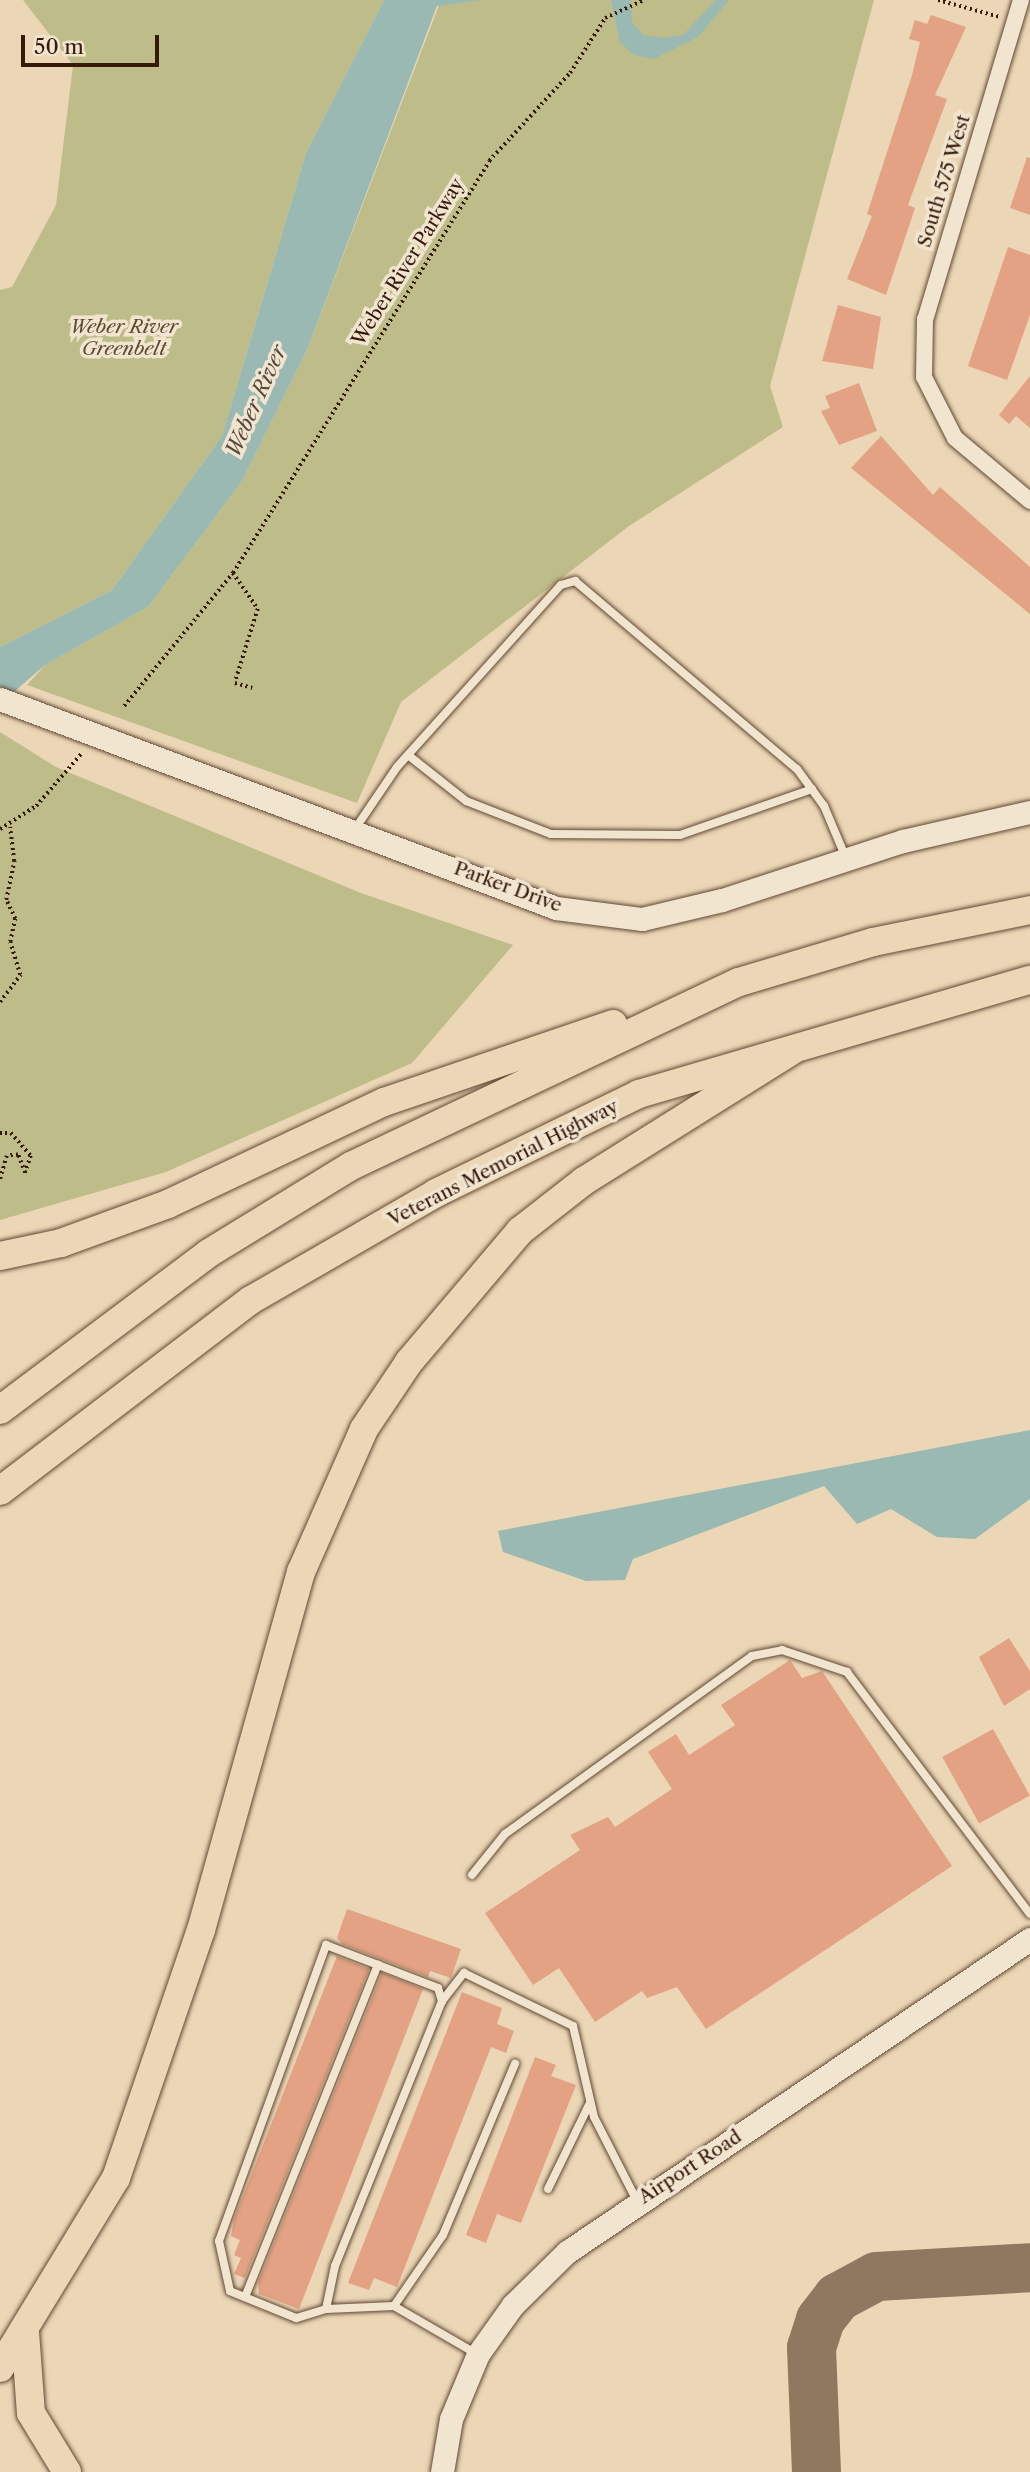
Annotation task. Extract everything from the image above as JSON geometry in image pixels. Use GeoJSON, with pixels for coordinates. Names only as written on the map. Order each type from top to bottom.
{"type":"FeatureCollection","features":[{"type":"Feature","properties":{"kind":"highway"},"geometry":{"type":"LineString","coordinates":[[0,1256],[61,1243],[168,1204],[384,1102],[738,982],[873,942],[1030,910]]}},
{"type":"Feature","properties":{"kind":"highway","name":"Veterans Memorial Highway"},"geometry":{"type":"LineString","coordinates":[[0,1491],[251,1300],[436,1193],[639,1094],[1030,980]]}},
{"type":"Feature","properties":{"kind":"highway"},"geometry":{"type":"LineString","coordinates":[[0,1410],[209,1254],[351,1166],[738,982]]}},
{"type":"Feature","properties":{"kind":"highway"},"geometry":{"type":"LineString","coordinates":[[0,2368],[25,2332],[116,2178],[201,1930],[301,1572],[364,1429],[409,1362],[520,1231],[584,1181],[793,1050]]}},
{"type":"Feature","properties":{"kind":"highway"},"geometry":{"type":"LineString","coordinates":[[25,2332],[31,2413],[67,2472]]}},
{"type":"Feature","properties":{"kind":"street","name":"South 575 West"},"geometry":{"type":"LineString","coordinates":[[1021,0],[925,319],[924,377],[955,438],[1030,501]]}},
{"type":"Feature","properties":{"kind":"street","name":"Parker Drive"},"geometry":{"type":"LineString","coordinates":[[5,701],[355,829],[555,908],[642,919],[846,859],[1030,812]]}},
{"type":"Feature","properties":{"kind":"street","name":"Airport Road"},"geometry":{"type":"LineString","coordinates":[[442,2472],[451,2419],[478,2354],[513,2305],[567,2252],[637,2202],[1030,1939]]}},
{"type":"Feature","properties":{"kind":"lane"},"geometry":{"type":"LineString","coordinates":[[355,829],[371,797],[408,755],[561,585],[575,581],[797,769],[812,789],[846,859]]}},
{"type":"Feature","properties":{"kind":"lane"},"geometry":{"type":"LineString","coordinates":[[408,755],[466,802],[551,834],[680,835],[812,789]]}},
{"type":"Feature","properties":{"kind":"lane"},"geometry":{"type":"LineString","coordinates":[[472,1875],[505,1833],[752,1656],[782,1650],[846,1672],[1030,1914]]}},
{"type":"Feature","properties":{"kind":"lane"},"geometry":{"type":"LineString","coordinates":[[442,2001],[438,1988],[327,1945],[219,2241],[230,2291],[296,2318],[326,2309],[394,2306],[478,2354]]}},
{"type":"Feature","properties":{"kind":"lane"},"geometry":{"type":"LineString","coordinates":[[245,2297],[377,1965]]}},
{"type":"Feature","properties":{"kind":"lane"},"geometry":{"type":"LineString","coordinates":[[326,2309],[335,2266],[442,2001],[464,1973],[573,2026],[590,2103],[637,2202]]}},
{"type":"Feature","properties":{"kind":"lane"},"geometry":{"type":"LineString","coordinates":[[394,2306],[443,2235],[515,2064]]}},
{"type":"Feature","properties":{"kind":"lane"},"geometry":{"type":"LineString","coordinates":[[548,2189],[590,2103]]}},
{"type":"Feature","properties":{"kind":"path","name":"Weber River Parkway"},"geometry":{"type":"LineString","coordinates":[[124,705],[233,573],[489,161],[570,73],[605,18],[644,0]]}},
{"type":"Feature","properties":{"kind":"path"},"geometry":{"type":"LineString","coordinates":[[938,0],[1015,21]]}},
{"type":"Feature","properties":{"kind":"path"},"geometry":{"type":"LineString","coordinates":[[233,573],[258,609],[235,683],[252,688]]}},
{"type":"Feature","properties":{"kind":"path"},"geometry":{"type":"LineString","coordinates":[[0,829],[10,827],[81,754]]}},
{"type":"Feature","properties":{"kind":"path"},"geometry":{"type":"LineString","coordinates":[[0,1002],[20,975],[10,942],[15,919],[6,900],[14,861],[10,827]]}},
{"type":"Feature","properties":{"kind":"path"},"geometry":{"type":"LineString","coordinates":[[0,1133],[10,1133],[31,1156],[25,1172],[18,1155],[7,1156],[0,1180]]}},
{"type":"Feature","properties":{"kind":"green space","name":"Weber River Greenbelt"},"geometry":{"type":"Polygon","coordinates":[[[23,0],[384,0],[306,153],[222,436],[112,590],[0,647],[0,290],[12,287],[56,205],[73,65],[23,0]]]}},
{"type":"Feature","properties":{"kind":"green space"},"geometry":{"type":"Polygon","coordinates":[[[441,0],[874,0],[770,386],[783,427],[629,526],[401,702],[357,803],[27,685],[45,665],[148,607],[242,481],[307,350],[441,0]]]}},
{"type":"Feature","properties":{"kind":"green space"},"geometry":{"type":"Polygon","coordinates":[[[0,732],[56,767],[361,893],[513,945],[412,1063],[166,1172],[0,1220],[0,732]]]}},
{"type":"Feature","properties":{"kind":"water","name":"Weber River"},"geometry":{"type":"Polygon","coordinates":[[[384,0],[484,0],[437,6],[307,350],[242,481],[148,607],[45,665],[0,704],[0,647],[112,590],[222,436],[306,153],[384,0]]]}},
{"type":"Feature","properties":{"kind":"water"},"geometry":{"type":"Polygon","coordinates":[[[611,0],[631,0],[632,22],[643,35],[664,38],[683,35],[716,0],[729,0],[698,37],[654,59],[634,55],[620,42],[611,0]]]}},
{"type":"Feature","properties":{"kind":"water"},"geometry":{"type":"Polygon","coordinates":[[[1030,1430],[1030,1499],[975,1539],[937,1537],[891,1509],[857,1524],[824,1486],[633,1559],[625,1580],[586,1581],[503,1552],[498,1531],[1030,1430]]]}},
{"type":"Feature","properties":{"kind":"building"},"geometry":{"type":"Polygon","coordinates":[[[931,15],[966,27],[935,95],[947,99],[908,205],[915,208],[886,295],[847,279],[872,216],[867,214],[912,75],[920,42],[909,39],[915,20],[927,24],[931,15]]]}},
{"type":"Feature","properties":{"kind":"building"},"geometry":{"type":"Polygon","coordinates":[[[1027,157],[1030,158],[1030,215],[1010,208],[1027,157]]]}},
{"type":"Feature","properties":{"kind":"building"},"geometry":{"type":"Polygon","coordinates":[[[1008,247],[1030,255],[1030,315],[1007,380],[968,366],[1008,247]]]}},
{"type":"Feature","properties":{"kind":"building"},"geometry":{"type":"Polygon","coordinates":[[[838,305],[881,317],[873,369],[822,361],[838,305]]]}},
{"type":"Feature","properties":{"kind":"building"},"geometry":{"type":"Polygon","coordinates":[[[1030,376],[1030,428],[1016,416],[1009,424],[999,415],[1030,376]]]}},
{"type":"Feature","properties":{"kind":"building"},"geometry":{"type":"Polygon","coordinates":[[[859,383],[877,431],[839,445],[821,411],[830,408],[825,396],[859,383]]]}},
{"type":"Feature","properties":{"kind":"building"},"geometry":{"type":"Polygon","coordinates":[[[881,436],[933,495],[940,487],[1030,567],[1030,614],[851,468],[881,436]]]}},
{"type":"Feature","properties":{"kind":"building"},"geometry":{"type":"Polygon","coordinates":[[[1009,1638],[1030,1671],[1030,1689],[1004,1706],[979,1657],[1009,1638]]]}},
{"type":"Feature","properties":{"kind":"building"},"geometry":{"type":"Polygon","coordinates":[[[790,1660],[802,1678],[822,1671],[952,1866],[706,2029],[677,1987],[647,1998],[642,1991],[595,2022],[559,1968],[533,1985],[485,1913],[580,1850],[570,1835],[608,1817],[615,1827],[672,1789],[648,1752],[676,1734],[689,1755],[735,1725],[721,1705],[790,1660]]]}},
{"type":"Feature","properties":{"kind":"building"},"geometry":{"type":"Polygon","coordinates":[[[993,1729],[1030,1795],[979,1824],[942,1757],[993,1729]]]}},
{"type":"Feature","properties":{"kind":"building"},"geometry":{"type":"Polygon","coordinates":[[[347,1909],[461,1949],[451,1978],[430,1971],[428,1977],[342,1944],[337,1938],[347,1909]]]}},
{"type":"Feature","properties":{"kind":"building"},"geometry":{"type":"Polygon","coordinates":[[[337,1956],[369,1969],[245,2278],[234,2274],[241,2258],[234,2255],[240,2240],[231,2236],[234,2219],[337,1956]]]}},
{"type":"Feature","properties":{"kind":"building"},"geometry":{"type":"Polygon","coordinates":[[[382,1973],[423,1989],[299,2309],[259,2294],[258,2283],[382,1973]]]}},
{"type":"Feature","properties":{"kind":"building"},"geometry":{"type":"Polygon","coordinates":[[[462,1992],[502,2008],[497,2024],[514,2031],[506,2053],[491,2047],[397,2287],[374,2278],[369,2290],[348,2283],[462,1992]]]}},
{"type":"Feature","properties":{"kind":"building"},"geometry":{"type":"Polygon","coordinates":[[[535,2057],[556,2065],[551,2076],[576,2085],[521,2223],[497,2214],[486,2243],[466,2235],[535,2057]]]}},
{"type":"Feature","properties":{"kind":"taxiway"},"geometry":{"type":"LineString","coordinates":[[816,2472],[811,2347],[820,2319],[837,2297],[876,2276],[1030,2267]]}}]}
